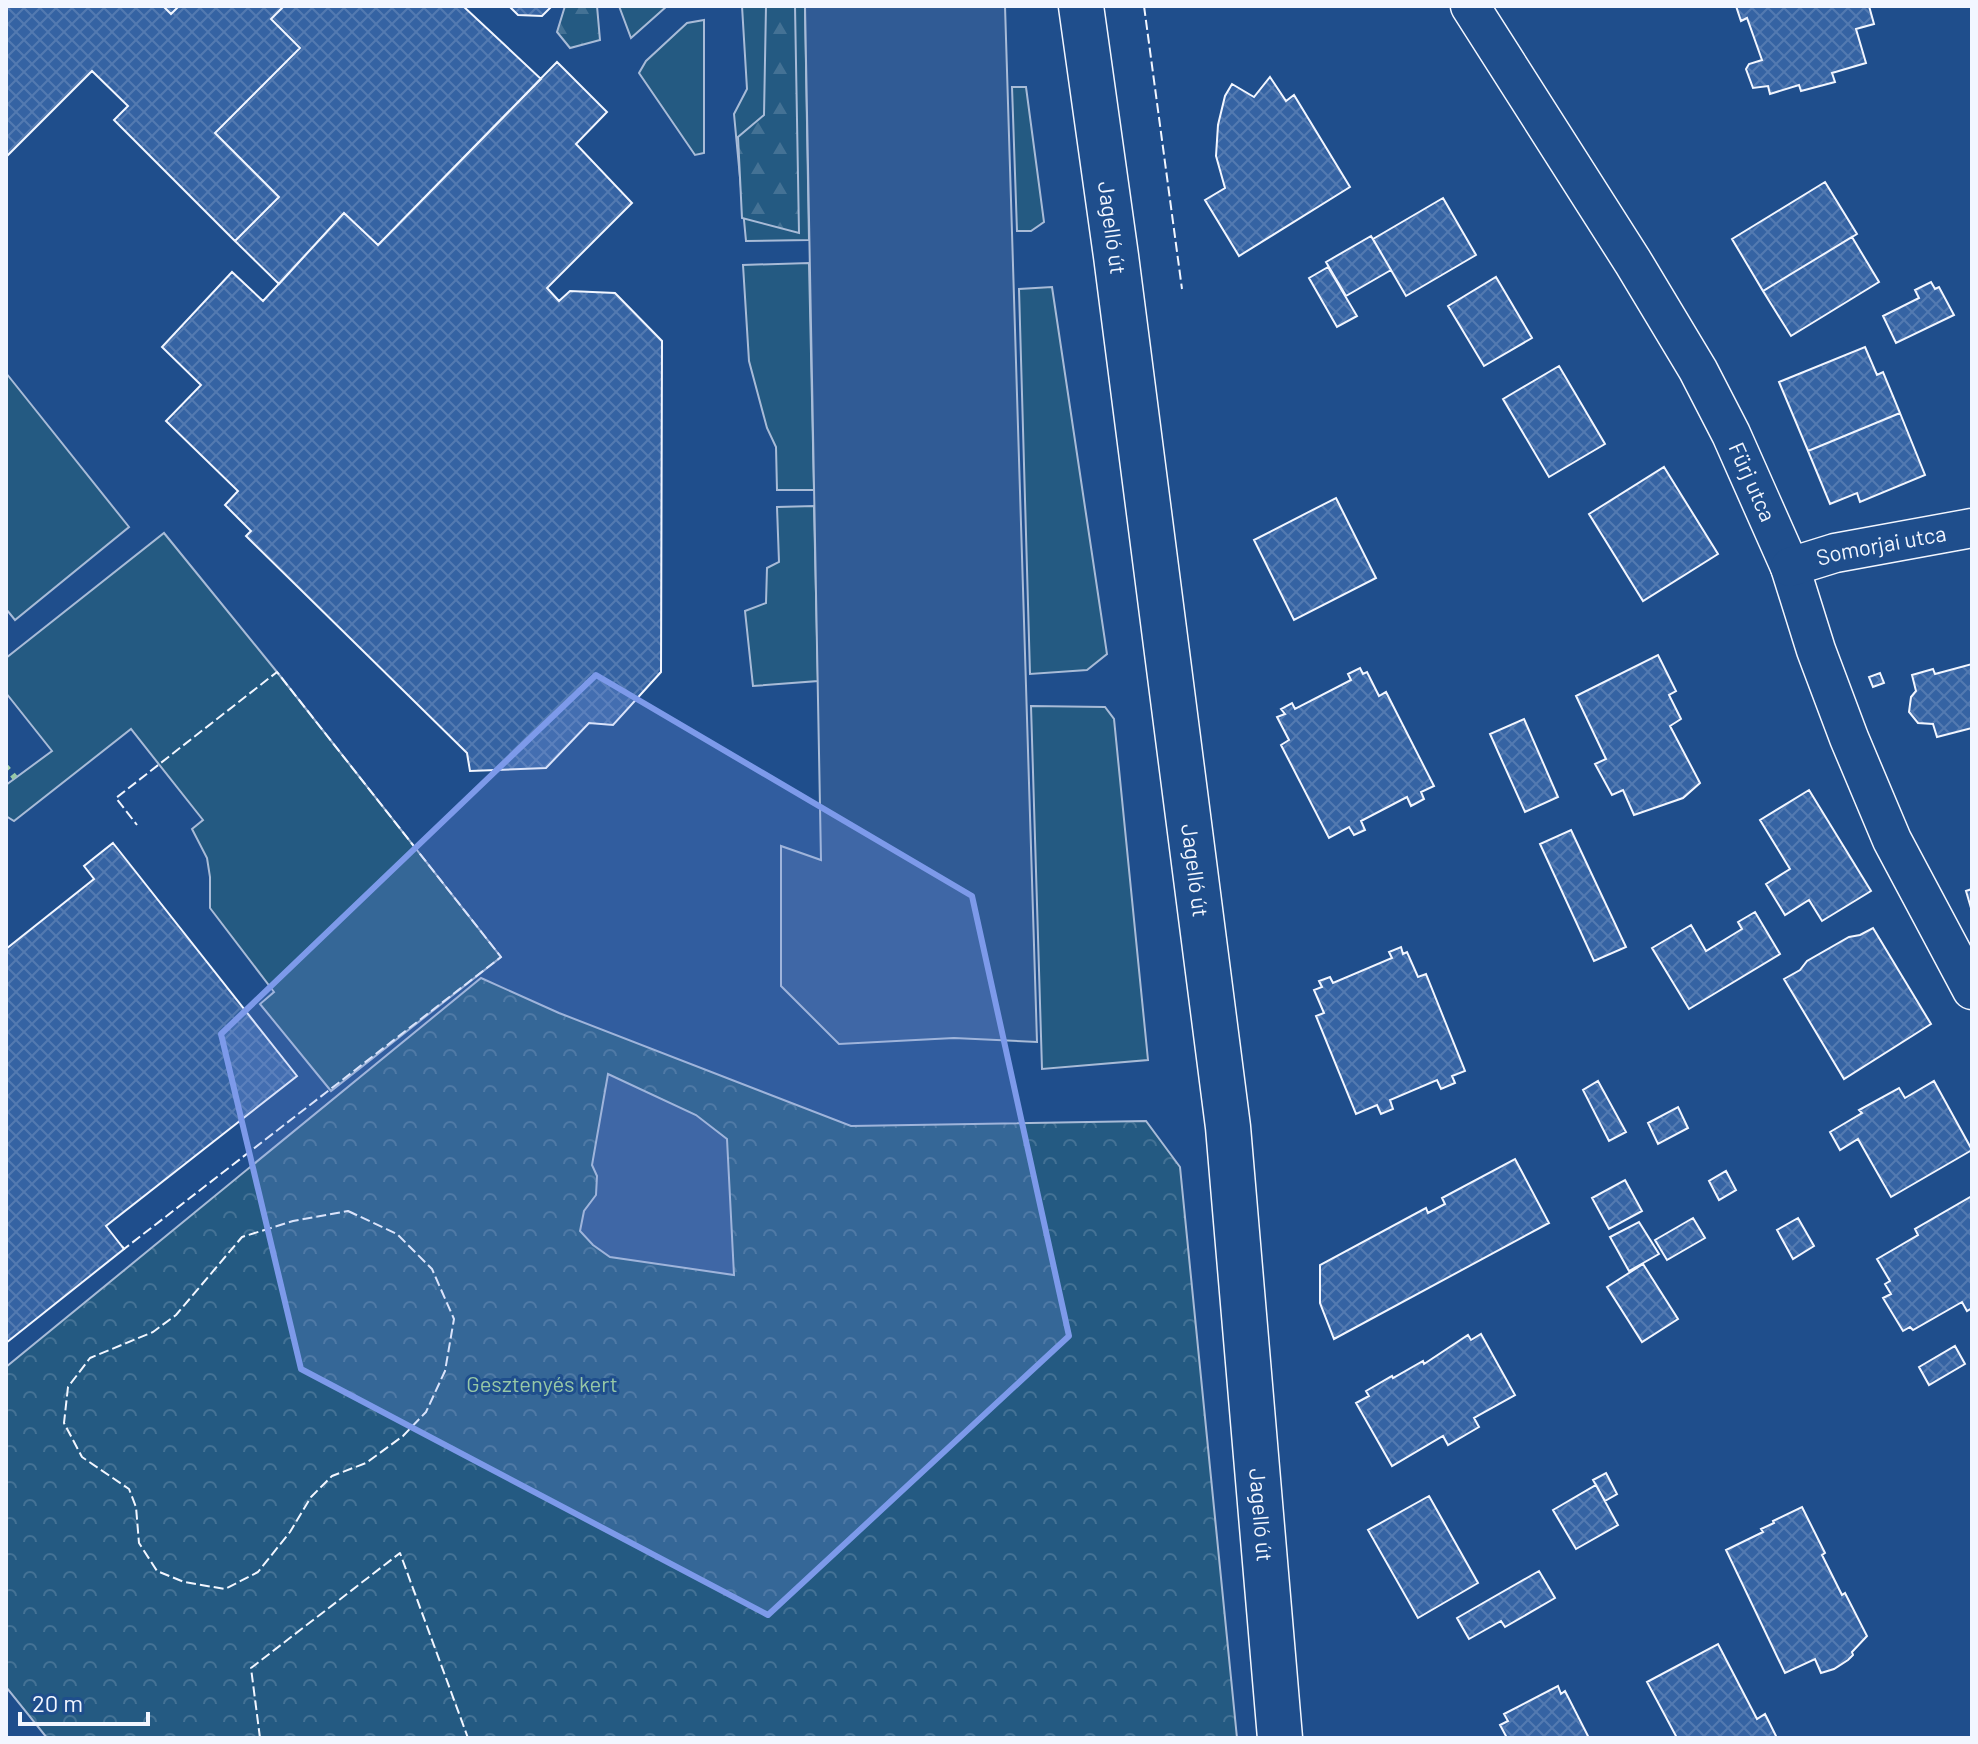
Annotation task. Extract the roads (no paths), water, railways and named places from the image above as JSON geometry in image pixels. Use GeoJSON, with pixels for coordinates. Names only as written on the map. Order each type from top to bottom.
{"type":"FeatureCollection","features":[{"type":"Feature","properties":{"kind":"street","name":"Jagelló út"},"geometry":{"type":"LineString","coordinates":[[1081,6],[1228,1127],[1280,1738]]}},
{"type":"Feature","properties":{"kind":"street","name":"Fürj utca"},"geometry":{"type":"LineString","coordinates":[[1470,6],[1622,243],[1698,370],[1731,434],[1790,567],[1816,650],[1886,825],[1972,990]]}},
{"type":"Feature","properties":{"kind":"street","name":"Somorjai utca"},"geometry":{"type":"LineString","coordinates":[[1790,567],[1835,553],[1972,528]]}},
{"type":"Feature","properties":{"kind":"park label","name":"Gesztenyés kert"},"geometry":{"type":"Point","coordinates":[542,1384]}}]}
